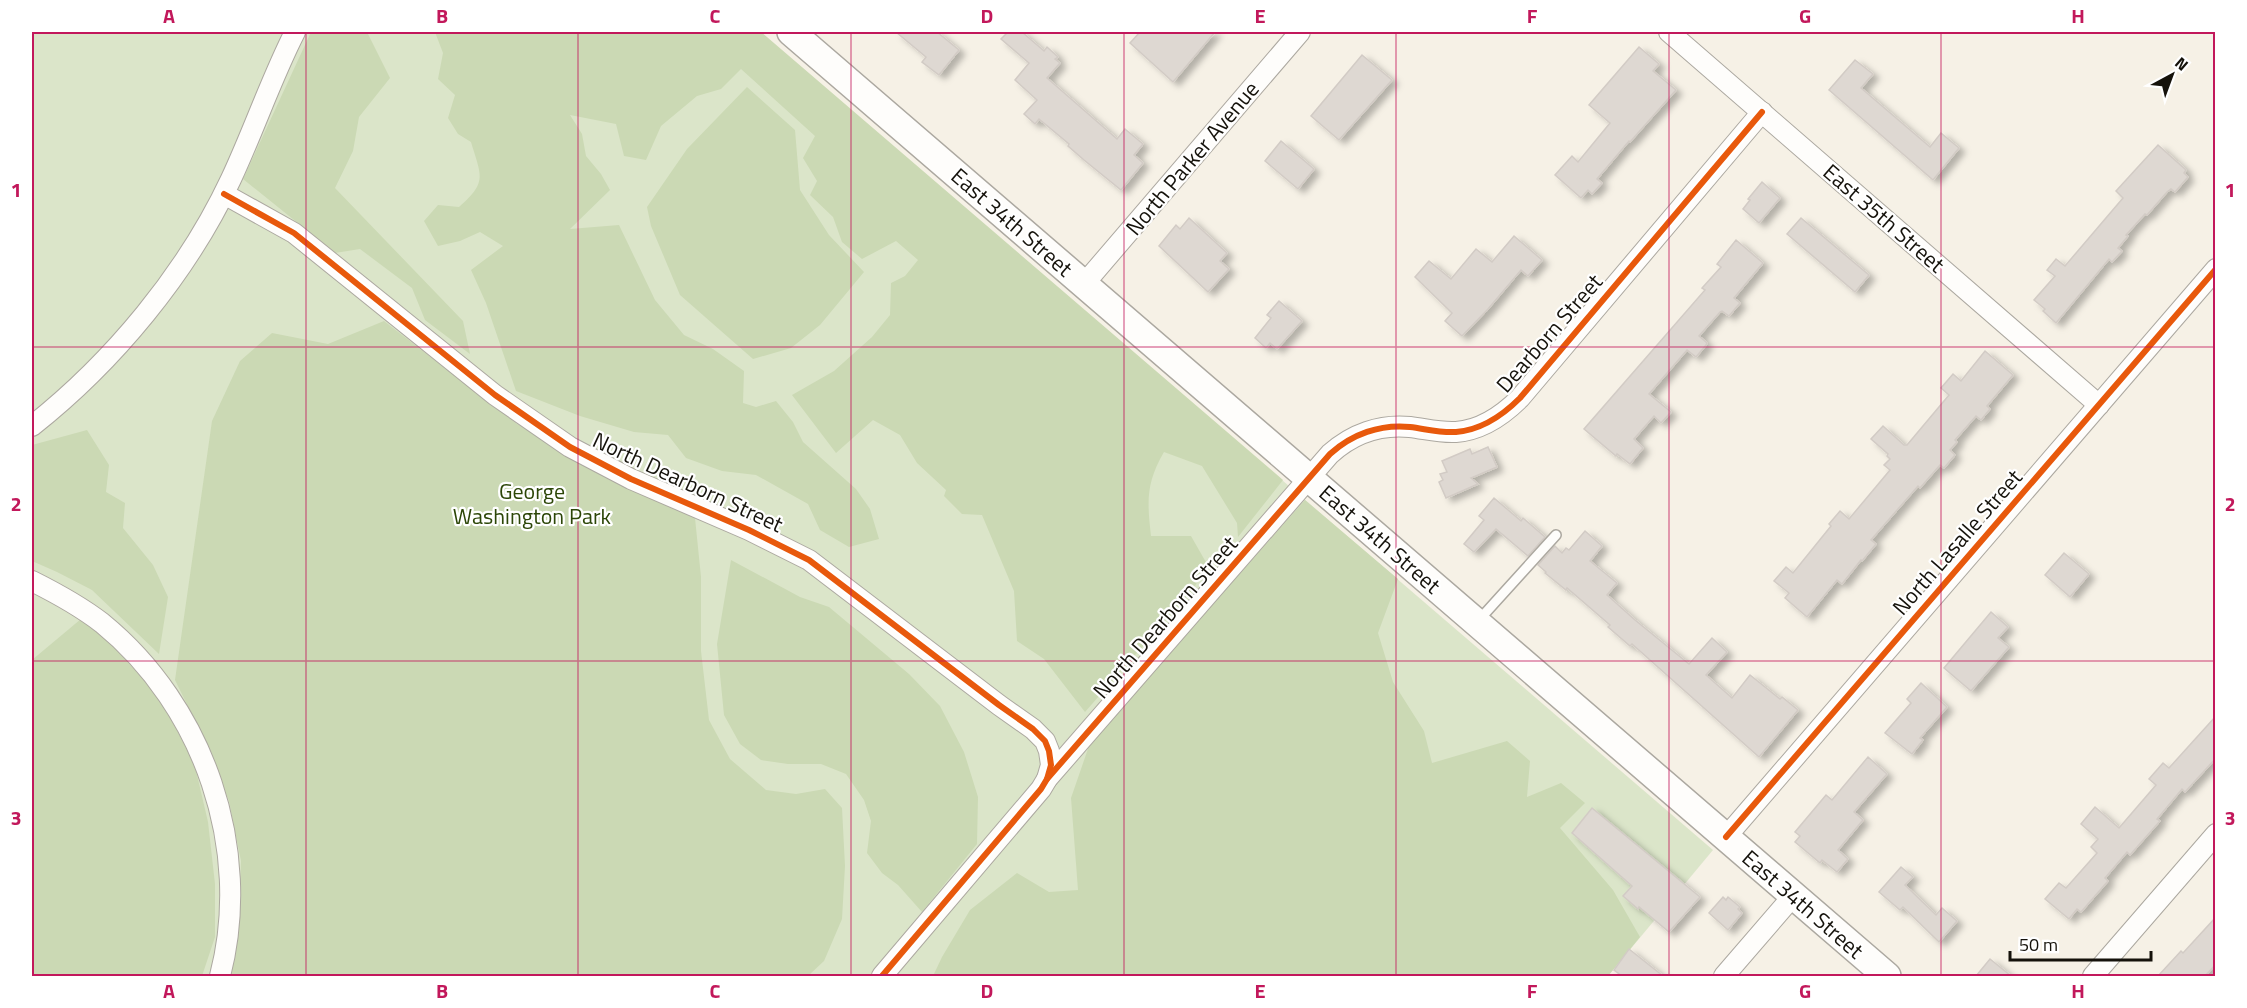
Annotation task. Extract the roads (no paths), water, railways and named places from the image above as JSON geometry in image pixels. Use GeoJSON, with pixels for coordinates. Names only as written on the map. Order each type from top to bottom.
{"type":"FeatureCollection","features":[{"type":"Feature","properties":{"kind":"main road","name":"East 34th Street"},"geometry":{"type":"LineString","coordinates":[[791,32],[1887,976]]}},
{"type":"Feature","properties":{"kind":"street"},"geometry":{"type":"LineString","coordinates":[[32,426],[75,389],[130,332],[178,268],[224,194],[295,32]]}},
{"type":"Feature","properties":{"kind":"street","name":"North Parker Avenue"},"geometry":{"type":"LineString","coordinates":[[1084,284],[1300,32]]}},
{"type":"Feature","properties":{"kind":"street","name":"East 35th Street"},"geometry":{"type":"LineString","coordinates":[[1669,32],[2099,405]]}},
{"type":"Feature","properties":{"kind":"street","name":"Dearborn Street"},"geometry":{"type":"LineString","coordinates":[[1309,478],[1336,448],[1366,432],[1392,426],[1445,432],[1463,431],[1491,421],[1505,411],[1520,398],[1762,112]]}},
{"type":"Feature","properties":{"kind":"street","name":"North Dearborn Street"},"geometry":{"type":"LineString","coordinates":[[224,194],[302,239],[495,395],[570,447],[631,479],[776,542],[809,560],[835,578],[1040,735],[1050,750],[1051,765],[1047,779]]}},
{"type":"Feature","properties":{"kind":"street","name":"North Lasalle Street"},"geometry":{"type":"LineString","coordinates":[[1726,837],[2216,269]]}},
{"type":"Feature","properties":{"kind":"street","name":"North Dearborn Street"},"geometry":{"type":"LineString","coordinates":[[882,976],[1041,789],[1047,779],[1309,478]]}},
{"type":"Feature","properties":{"kind":"street"},"geometry":{"type":"LineString","coordinates":[[32,581],[80,607],[128,646],[174,704],[203,756],[219,807],[230,871],[229,925],[220,976]]}},
{"type":"Feature","properties":{"kind":"street"},"geometry":{"type":"LineString","coordinates":[[2093,976],[2216,834]]}},
{"type":"Feature","properties":{"kind":"street"},"geometry":{"type":"LineString","coordinates":[[1724,976],[1793,896]]}},
{"type":"Feature","properties":{"kind":"lane"},"geometry":{"type":"LineString","coordinates":[[1477,622],[1556,535]]}},
{"type":"Feature","properties":{"kind":"park label","name":"George Washington Park"},"geometry":{"type":"Point","coordinates":[532,504]}}]}
